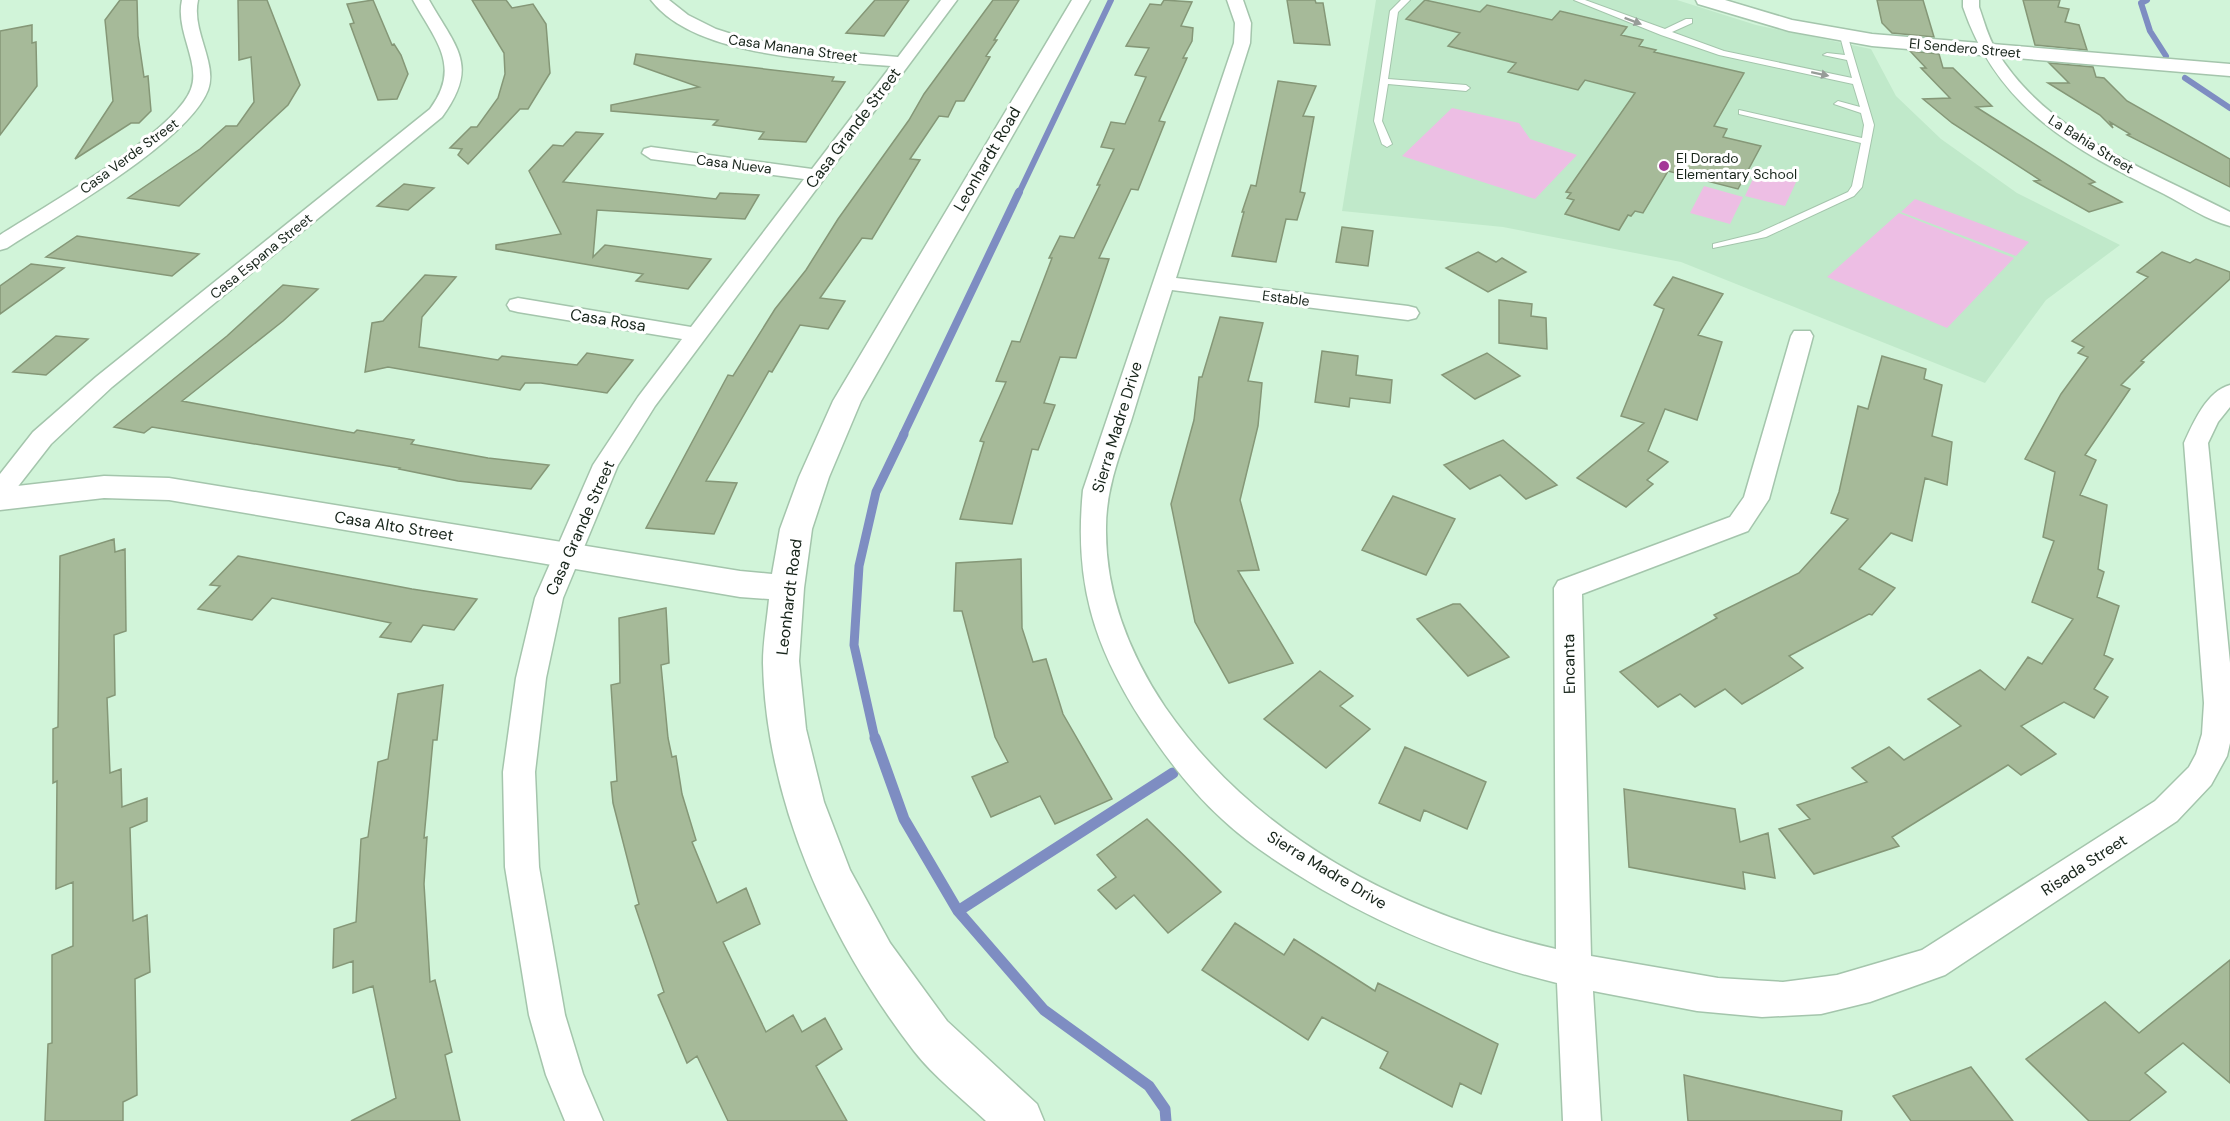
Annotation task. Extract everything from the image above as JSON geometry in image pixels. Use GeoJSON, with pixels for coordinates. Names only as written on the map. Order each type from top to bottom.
{"type":"FeatureCollection","features":[{"type":"Feature","properties":{"kind":"street","name":"Casa Verde Street"},"geometry":{"type":"LineString","coordinates":[[0,244],[145,148],[171,129],[190,109],[200,87],[202,71],[186,16],[190,0]]}},
{"type":"Feature","properties":{"kind":"street","name":"Casa Espana Street"},"geometry":{"type":"LineString","coordinates":[[0,492],[42,438],[104,382],[436,113],[452,90],[456,69],[454,59],[421,0]]}},
{"type":"Feature","properties":{"kind":"street","name":"Casa Manana Street"},"geometry":{"type":"LineString","coordinates":[[659,0],[683,21],[726,39],[782,50],[903,62]]}},
{"type":"Feature","properties":{"kind":"street","name":"Casa Grande Street"},"geometry":{"type":"LineString","coordinates":[[584,1121],[565,1075],[547,1015],[522,867],[519,772],[531,678],[549,598],[606,465],[646,402],[949,0]]}},
{"type":"Feature","properties":{"kind":"street","name":"Leonhardt Road"},"geometry":{"type":"LineString","coordinates":[[1020,1121],[931,1037],[875,957],[833,878],[804,802],[787,729],[781,661],[787,588],[796,529],[814,477],[847,401],[1081,0]]}},
{"type":"Feature","properties":{"kind":"street","name":"Sierra Madre Drive"},"geometry":{"type":"LineString","coordinates":[[1235,0],[1243,23],[1242,43],[1096,490],[1091,520],[1095,574],[1106,620],[1124,666],[1144,701],[1202,776],[1249,822],[1379,903],[1454,936],[1574,970]]}},
{"type":"Feature","properties":{"kind":"street","name":"El Sendero Street"},"geometry":{"type":"LineString","coordinates":[[1705,0],[1761,18],[1844,36],[2230,70]]}},
{"type":"Feature","properties":{"kind":"street","name":"La Bahia Street"},"geometry":{"type":"LineString","coordinates":[[1971,0],[1971,8],[1988,50],[2015,87],[2034,107],[2121,165],[2230,220]]}},
{"type":"Feature","properties":{"kind":"street","name":"Casa Nueva"},"geometry":{"type":"LineString","coordinates":[[651,153],[817,175]]}},
{"type":"Feature","properties":{"kind":"street","name":"Estable"},"geometry":{"type":"LineString","coordinates":[[1164,283],[1408,313]]}},
{"type":"Feature","properties":{"kind":"street","name":"Casa Rosa"},"geometry":{"type":"LineString","coordinates":[[518,305],[698,335]]}},
{"type":"Feature","properties":{"kind":"street","name":"Encanta"},"geometry":{"type":"LineString","coordinates":[[1581,1121],[1574,970],[1568,588],[1739,524],[1755,499],[1802,336]]}},
{"type":"Feature","properties":{"kind":"street","name":"Risada Street"},"geometry":{"type":"LineString","coordinates":[[1574,970],[1695,993],[1762,1000],[1806,998],[1897,977],[1933,963],[2166,811],[2200,776],[2217,734],[2219,703],[2196,443],[2207,419],[2230,392]]}},
{"type":"Feature","properties":{"kind":"street","name":"Casa Alto Street"},"geometry":{"type":"LineString","coordinates":[[0,499],[104,487],[170,489],[740,585],[787,588]]}},
{"type":"Feature","properties":{"kind":"lane"},"geometry":{"type":"LineString","coordinates":[[1387,144],[1378,122],[1394,11],[1406,0]]}},
{"type":"Feature","properties":{"kind":"lane"},"geometry":{"type":"LineString","coordinates":[[1578,0],[1722,53],[1857,82]]}},
{"type":"Feature","properties":{"kind":"lane"},"geometry":{"type":"LineString","coordinates":[[1664,33],[1689,21]]}},
{"type":"Feature","properties":{"kind":"lane"},"geometry":{"type":"LineString","coordinates":[[1717,246],[1762,235],[1851,194],[1857,187],[1869,125],[1844,36]]}},
{"type":"Feature","properties":{"kind":"lane"},"geometry":{"type":"LineString","coordinates":[[1827,55],[1850,58]]}},
{"type":"Feature","properties":{"kind":"lane"},"geometry":{"type":"LineString","coordinates":[[1384,81],[1466,88]]}},
{"type":"Feature","properties":{"kind":"lane"},"geometry":{"type":"LineString","coordinates":[[1838,104],[1865,111]]}},
{"type":"Feature","properties":{"kind":"lane"},"geometry":{"type":"LineString","coordinates":[[1742,112],[1866,142]]}},
{"type":"Feature","properties":{"kind":"shaded area","name":"El Dorado Elementary School"},"geometry":{"type":"Polygon","coordinates":[[[1376,0],[1677,0],[1756,25],[1871,49],[1896,96],[1941,139],[2017,193],[2120,245],[2046,300],[1985,383],[1681,262],[1503,227],[1342,211],[1376,0]]]}},
{"type":"Feature","properties":{"kind":"shaded area"},"geometry":{"type":"Polygon","coordinates":[[[1452,108],[1519,123],[1530,139],[1577,155],[1535,199],[1402,156],[1452,108]]]}},
{"type":"Feature","properties":{"kind":"shaded area"},"geometry":{"type":"Polygon","coordinates":[[[1757,170],[1797,180],[1785,206],[1745,196],[1757,170]]]}},
{"type":"Feature","properties":{"kind":"shaded area"},"geometry":{"type":"Polygon","coordinates":[[[1704,186],[1743,197],[1730,224],[1690,213],[1704,186]]]}},
{"type":"Feature","properties":{"kind":"shaded area"},"geometry":{"type":"Polygon","coordinates":[[[1915,199],[2029,242],[2016,256],[1901,212],[1915,199]]]}},
{"type":"Feature","properties":{"kind":"shaded area"},"geometry":{"type":"Polygon","coordinates":[[[1899,213],[2014,258],[1947,328],[1827,277],[1899,213]]]}},
{"type":"Feature","properties":{"kind":"building"},"geometry":{"type":"Polygon","coordinates":[[[120,0],[137,0],[138,36],[144,77],[148,76],[151,111],[139,123],[131,123],[75,159],[113,101],[105,20],[120,0]]]}},
{"type":"Feature","properties":{"kind":"building"},"geometry":{"type":"Polygon","coordinates":[[[238,0],[267,0],[300,85],[288,105],[179,206],[128,198],[200,149],[226,126],[237,126],[254,102],[251,57],[239,60],[238,0]]]}},
{"type":"Feature","properties":{"kind":"building"},"geometry":{"type":"Polygon","coordinates":[[[373,0],[392,45],[394,44],[401,55],[408,74],[397,99],[378,100],[350,24],[354,23],[347,4],[373,0]]]}},
{"type":"Feature","properties":{"kind":"building"},"geometry":{"type":"Polygon","coordinates":[[[472,0],[506,0],[512,8],[533,4],[546,24],[550,73],[528,109],[520,109],[468,164],[458,155],[462,149],[450,148],[471,127],[477,127],[498,98],[505,74],[504,53],[472,0]]]}},
{"type":"Feature","properties":{"kind":"building"},"geometry":{"type":"Polygon","coordinates":[[[875,0],[909,0],[884,36],[846,33],[875,0]]]}},
{"type":"Feature","properties":{"kind":"building"},"geometry":{"type":"Polygon","coordinates":[[[993,0],[1019,0],[994,40],[997,40],[986,56],[990,57],[964,101],[956,101],[948,117],[939,116],[910,159],[920,160],[872,239],[862,238],[820,298],[845,301],[828,329],[800,325],[772,372],[769,371],[706,481],[737,483],[714,534],[646,528],[728,375],[733,376],[775,309],[806,270],[838,219],[909,120],[924,94],[993,0]]]}},
{"type":"Feature","properties":{"kind":"building"},"geometry":{"type":"Polygon","coordinates":[[[1164,0],[1192,2],[1181,26],[1193,28],[1192,41],[1183,58],[1187,58],[1159,121],[1165,122],[1138,190],[1131,189],[1099,258],[1109,259],[1076,358],[1060,357],[1044,403],[1055,405],[1038,450],[1032,449],[1012,524],[960,519],[984,442],[980,441],[1006,382],[996,381],[1012,341],[1020,342],[1052,258],[1049,258],[1060,236],[1074,238],[1100,185],[1097,185],[1114,149],[1101,147],[1111,122],[1125,124],[1146,77],[1135,75],[1149,48],[1126,46],[1150,4],[1161,5],[1164,0]]]}},
{"type":"Feature","properties":{"kind":"building"},"geometry":{"type":"Polygon","coordinates":[[[1287,0],[1315,0],[1316,3],[1323,3],[1330,45],[1294,43],[1287,0]]]}},
{"type":"Feature","properties":{"kind":"building"},"geometry":{"type":"Polygon","coordinates":[[[1425,0],[1480,12],[1487,5],[1552,20],[1560,11],[1627,27],[1621,35],[1643,40],[1639,46],[1656,50],[1654,52],[1744,73],[1714,126],[1727,129],[1723,137],[1761,146],[1738,189],[1668,171],[1643,213],[1635,211],[1631,216],[1628,215],[1619,230],[1565,214],[1574,200],[1567,198],[1571,193],[1566,192],[1635,93],[1585,80],[1578,90],[1508,72],[1516,63],[1448,46],[1460,33],[1406,19],[1425,0]]]}},
{"type":"Feature","properties":{"kind":"building"},"geometry":{"type":"Polygon","coordinates":[[[1877,0],[1923,0],[1934,37],[1892,33],[1882,23],[1877,0]]]}},
{"type":"Feature","properties":{"kind":"building"},"geometry":{"type":"Polygon","coordinates":[[[2023,0],[2060,0],[2058,7],[2069,9],[2065,22],[2079,25],[2087,50],[2035,45],[2023,0]]]}},
{"type":"Feature","properties":{"kind":"building"},"geometry":{"type":"Polygon","coordinates":[[[32,25],[32,43],[36,42],[37,86],[0,135],[0,31],[32,25]]]}},
{"type":"Feature","properties":{"kind":"building"},"geometry":{"type":"Polygon","coordinates":[[[1910,51],[1939,54],[1943,68],[1953,68],[1992,106],[1976,107],[2095,182],[2089,184],[2122,202],[2089,212],[2034,181],[2040,180],[1952,123],[1923,99],[1950,98],[1921,68],[1926,68],[1910,51]]]}},
{"type":"Feature","properties":{"kind":"building"},"geometry":{"type":"Polygon","coordinates":[[[636,54],[834,77],[832,81],[845,82],[806,142],[759,139],[764,132],[713,125],[718,120],[611,111],[611,105],[699,87],[634,64],[636,54]]]}},
{"type":"Feature","properties":{"kind":"building"},"geometry":{"type":"Polygon","coordinates":[[[2049,63],[2093,67],[2096,77],[2104,78],[2127,101],[2230,159],[2230,187],[2127,135],[2130,134],[2110,122],[2113,128],[2100,115],[2048,83],[2069,83],[2049,63]]]}},
{"type":"Feature","properties":{"kind":"building"},"geometry":{"type":"Polygon","coordinates":[[[1278,81],[1316,86],[1303,116],[1314,117],[1300,192],[1305,193],[1297,220],[1286,219],[1276,262],[1232,256],[1251,185],[1256,186],[1278,81]]]}},
{"type":"Feature","properties":{"kind":"building"},"geometry":{"type":"Polygon","coordinates":[[[576,132],[603,134],[563,182],[716,199],[720,193],[759,195],[745,219],[597,210],[593,257],[605,245],[711,259],[688,289],[636,281],[643,274],[496,249],[496,245],[561,234],[529,171],[553,145],[563,146],[576,132]]]}},
{"type":"Feature","properties":{"kind":"building"},"geometry":{"type":"Polygon","coordinates":[[[404,184],[434,188],[408,210],[377,206],[404,184]]]}},
{"type":"Feature","properties":{"kind":"building"},"geometry":{"type":"Polygon","coordinates":[[[1342,227],[1373,231],[1368,266],[1336,262],[1342,227]]]}},
{"type":"Feature","properties":{"kind":"building"},"geometry":{"type":"Polygon","coordinates":[[[77,236],[199,254],[172,276],[46,257],[77,236]]]}},
{"type":"Feature","properties":{"kind":"building"},"geometry":{"type":"Polygon","coordinates":[[[1478,252],[1496,262],[1502,258],[1526,272],[1488,292],[1446,268],[1478,252]]]}},
{"type":"Feature","properties":{"kind":"building"},"geometry":{"type":"Polygon","coordinates":[[[2162,252],[2190,263],[2196,259],[2230,272],[2230,279],[2141,361],[2144,362],[2121,385],[2130,389],[2085,455],[2096,460],[2080,495],[2107,505],[2098,569],[2104,572],[2097,597],[2119,606],[2104,655],[2113,659],[2094,689],[2108,697],[2094,718],[2064,702],[2021,726],[2056,754],[2021,775],[2008,765],[1892,837],[1899,846],[1814,874],[1779,829],[1810,819],[1797,805],[1867,782],[1852,768],[1889,747],[1904,760],[1961,726],[1928,699],[1980,670],[2005,690],[2028,657],[2042,664],[2073,619],[2032,602],[2054,541],[2043,537],[2055,472],[2025,459],[2061,394],[2088,357],[2078,353],[2084,347],[2072,341],[2148,277],[2137,272],[2162,252]]]}},
{"type":"Feature","properties":{"kind":"building"},"geometry":{"type":"Polygon","coordinates":[[[31,264],[64,268],[0,314],[0,286],[31,264]]]}},
{"type":"Feature","properties":{"kind":"building"},"geometry":{"type":"Polygon","coordinates":[[[425,275],[456,277],[422,317],[419,347],[498,360],[502,356],[577,365],[587,353],[633,360],[607,393],[541,383],[525,383],[520,390],[388,367],[365,372],[372,323],[383,321],[425,275]]]}},
{"type":"Feature","properties":{"kind":"building"},"geometry":{"type":"Polygon","coordinates":[[[1673,277],[1723,294],[1698,335],[1722,342],[1697,420],[1665,409],[1648,451],[1668,462],[1647,480],[1653,484],[1626,507],[1577,478],[1644,423],[1621,416],[1664,309],[1654,305],[1673,277]]]}},
{"type":"Feature","properties":{"kind":"building"},"geometry":{"type":"Polygon","coordinates":[[[283,285],[318,289],[283,321],[182,401],[354,433],[357,430],[414,440],[411,444],[488,458],[549,465],[531,489],[458,481],[400,468],[152,427],[144,433],[114,427],[227,336],[283,285]]]}},
{"type":"Feature","properties":{"kind":"building"},"geometry":{"type":"Polygon","coordinates":[[[1499,300],[1532,304],[1531,316],[1546,318],[1547,349],[1499,343],[1499,300]]]}},
{"type":"Feature","properties":{"kind":"building"},"geometry":{"type":"Polygon","coordinates":[[[1220,317],[1263,323],[1248,381],[1262,383],[1258,426],[1240,500],[1259,570],[1238,571],[1293,663],[1229,683],[1195,622],[1171,504],[1194,420],[1199,377],[1202,377],[1220,317]]]}},
{"type":"Feature","properties":{"kind":"building"},"geometry":{"type":"Polygon","coordinates":[[[56,336],[88,339],[46,375],[13,372],[56,336]]]}},
{"type":"Feature","properties":{"kind":"building"},"geometry":{"type":"Polygon","coordinates":[[[1322,351],[1358,356],[1356,375],[1392,380],[1390,403],[1350,398],[1349,407],[1315,402],[1322,351]]]}},
{"type":"Feature","properties":{"kind":"building"},"geometry":{"type":"Polygon","coordinates":[[[1487,353],[1520,376],[1475,399],[1442,375],[1487,353]]]}},
{"type":"Feature","properties":{"kind":"building"},"geometry":{"type":"Polygon","coordinates":[[[1882,356],[1926,369],[1924,379],[1942,385],[1932,436],[1952,442],[1947,485],[1925,478],[1912,541],[1891,533],[1859,569],[1895,588],[1872,615],[1869,614],[1789,656],[1803,668],[1742,704],[1725,689],[1695,707],[1680,694],[1658,707],[1620,672],[1717,618],[1714,615],[1799,573],[1848,519],[1831,513],[1839,492],[1858,406],[1868,409],[1882,356]]]}},
{"type":"Feature","properties":{"kind":"building"},"geometry":{"type":"Polygon","coordinates":[[[1503,440],[1557,485],[1526,499],[1500,475],[1470,489],[1444,465],[1503,440]]]}},
{"type":"Feature","properties":{"kind":"building"},"geometry":{"type":"Polygon","coordinates":[[[1393,496],[1455,519],[1426,575],[1362,550],[1393,496]]]}},
{"type":"Feature","properties":{"kind":"building"},"geometry":{"type":"Polygon","coordinates":[[[114,539],[115,552],[125,549],[126,631],[114,635],[115,695],[107,698],[110,773],[121,769],[122,807],[147,798],[147,821],[130,828],[133,921],[147,915],[150,972],[135,979],[137,1095],[123,1102],[123,1121],[45,1121],[48,1044],[52,1043],[52,955],[73,946],[73,882],[56,889],[57,781],[53,783],[53,729],[58,727],[60,556],[114,539]]]}},
{"type":"Feature","properties":{"kind":"building"},"geometry":{"type":"Polygon","coordinates":[[[238,556],[477,599],[454,630],[423,625],[411,642],[380,637],[391,623],[272,598],[252,620],[198,609],[220,586],[210,585],[238,556]]]}},
{"type":"Feature","properties":{"kind":"building"},"geometry":{"type":"Polygon","coordinates":[[[1021,559],[1022,628],[1033,662],[1046,659],[1063,714],[1112,799],[1055,824],[1040,796],[991,817],[972,777],[1008,762],[995,737],[962,611],[954,611],[956,563],[1021,559]]]}},
{"type":"Feature","properties":{"kind":"building"},"geometry":{"type":"Polygon","coordinates":[[[1453,604],[1460,604],[1509,657],[1468,676],[1417,619],[1453,604]]]}},
{"type":"Feature","properties":{"kind":"building"},"geometry":{"type":"Polygon","coordinates":[[[666,608],[669,663],[661,665],[668,738],[672,757],[676,756],[682,794],[696,840],[692,842],[717,903],[746,888],[760,924],[723,942],[766,1032],[793,1015],[802,1032],[825,1018],[842,1049],[816,1066],[847,1121],[728,1121],[697,1056],[687,1063],[658,995],[664,992],[635,906],[639,904],[613,803],[611,782],[617,781],[611,685],[620,683],[619,618],[666,608]]]}},
{"type":"Feature","properties":{"kind":"building"},"geometry":{"type":"Polygon","coordinates":[[[1320,671],[1353,696],[1340,706],[1370,729],[1326,768],[1264,719],[1320,671]]]}},
{"type":"Feature","properties":{"kind":"building"},"geometry":{"type":"Polygon","coordinates":[[[443,685],[437,740],[433,740],[424,838],[427,837],[424,884],[430,982],[435,980],[452,1052],[445,1055],[460,1121],[351,1121],[396,1098],[373,986],[353,993],[353,961],[333,968],[334,929],[356,922],[361,839],[368,837],[378,762],[388,759],[398,694],[443,685]]]}},
{"type":"Feature","properties":{"kind":"building"},"geometry":{"type":"Polygon","coordinates":[[[1405,747],[1486,782],[1467,829],[1424,810],[1420,821],[1379,803],[1405,747]]]}},
{"type":"Feature","properties":{"kind":"building"},"geometry":{"type":"Polygon","coordinates":[[[1624,789],[1735,809],[1740,842],[1768,833],[1775,878],[1743,872],[1745,889],[1629,867],[1624,789]]]}},
{"type":"Feature","properties":{"kind":"building"},"geometry":{"type":"Polygon","coordinates":[[[1147,819],[1221,892],[1168,933],[1134,895],[1116,909],[1098,890],[1116,877],[1097,855],[1147,819]]]}},
{"type":"Feature","properties":{"kind":"building"},"geometry":{"type":"Polygon","coordinates":[[[1235,923],[1284,955],[1294,939],[1375,991],[1378,983],[1498,1044],[1481,1094],[1460,1083],[1452,1107],[1380,1068],[1388,1052],[1322,1017],[1308,1040],[1202,970],[1235,923]]]}},
{"type":"Feature","properties":{"kind":"building"},"geometry":{"type":"Polygon","coordinates":[[[2230,960],[2230,1083],[2183,1043],[2145,1073],[2166,1092],[2129,1121],[2089,1121],[2026,1059],[2105,1002],[2139,1033],[2230,960]]]}},
{"type":"Feature","properties":{"kind":"building"},"geometry":{"type":"Polygon","coordinates":[[[1971,1067],[2013,1121],[1911,1121],[1893,1096],[1971,1067]]]}},
{"type":"Feature","properties":{"kind":"building"},"geometry":{"type":"Polygon","coordinates":[[[1684,1075],[1842,1111],[1841,1121],[1688,1121],[1684,1075]]]}},
{"type":"Feature","properties":{"kind":"waterway"},"geometry":{"type":"LineString","coordinates":[[1019,193],[1111,0]]}},
{"type":"Feature","properties":{"kind":"waterway"},"geometry":{"type":"LineString","coordinates":[[2147,0],[2141,3],[2150,31],[2166,56]]}},
{"type":"Feature","properties":{"kind":"waterway"},"geometry":{"type":"LineString","coordinates":[[2185,78],[2230,108]]}},
{"type":"Feature","properties":{"kind":"waterway"},"geometry":{"type":"LineString","coordinates":[[903,435],[1019,192]]}},
{"type":"Feature","properties":{"kind":"waterway"},"geometry":{"type":"LineString","coordinates":[[875,739],[854,645],[859,566],[876,492],[904,434]]}},
{"type":"Feature","properties":{"kind":"waterway"},"geometry":{"type":"LineString","coordinates":[[875,738],[904,819],[958,911]]}},
{"type":"Feature","properties":{"kind":"waterway"},"geometry":{"type":"LineString","coordinates":[[958,911],[1173,773]]}},
{"type":"Feature","properties":{"kind":"waterway"},"geometry":{"type":"LineString","coordinates":[[958,911],[1044,1010],[1149,1086],[1165,1109],[1166,1121]]}},
{"type":"Feature","properties":{"kind":"place","name":"El Dorado Elementary School"},"geometry":{"type":"Point","coordinates":[1664,166]}}]}
